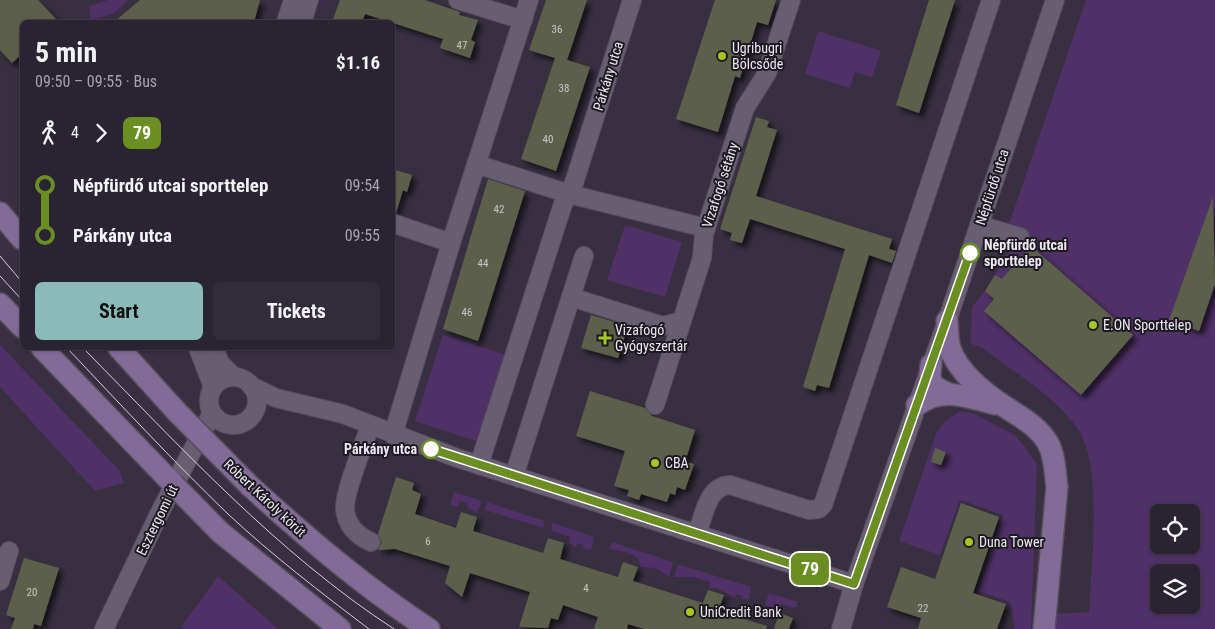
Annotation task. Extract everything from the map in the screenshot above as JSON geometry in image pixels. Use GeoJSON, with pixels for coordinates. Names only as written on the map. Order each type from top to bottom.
{"type":"FeatureCollection","features":[{"type":"Feature","properties":{"kind":"main road"},"geometry":{"type":"LineString","coordinates":[[0,213],[20,237]]}},
{"type":"Feature","properties":{"kind":"main road"},"geometry":{"type":"LineString","coordinates":[[0,304],[20,325]]}},
{"type":"Feature","properties":{"kind":"main road"},"geometry":{"type":"LineString","coordinates":[[947,321],[950,348],[961,367],[982,390],[1032,424],[1048,443],[1055,464],[1057,488],[1044,629]]}},
{"type":"Feature","properties":{"kind":"main road"},"geometry":{"type":"LineString","coordinates":[[44,350],[220,532],[340,629]]}},
{"type":"Feature","properties":{"kind":"main road","name":"Róbert Károly körút"},"geometry":{"type":"LineString","coordinates":[[121,350],[250,486],[325,554],[390,604],[429,629]]}},
{"type":"Feature","properties":{"kind":"main road"},"geometry":{"type":"LineString","coordinates":[[931,365],[929,378],[934,386],[949,394],[1003,406]]}},
{"type":"Feature","properties":{"kind":"main road"},"geometry":{"type":"LineString","coordinates":[[917,405],[929,396],[949,394]]}},
{"type":"Feature","properties":{"kind":"street"},"geometry":{"type":"LineString","coordinates":[[287,20],[294,0]]}},
{"type":"Feature","properties":{"kind":"street"},"geometry":{"type":"LineString","coordinates":[[303,20],[309,0]]}},
{"type":"Feature","properties":{"kind":"street"},"geometry":{"type":"LineString","coordinates":[[458,0],[523,20]]}},
{"type":"Feature","properties":{"kind":"street"},"geometry":{"type":"LineString","coordinates":[[393,435],[451,243],[529,0]]}},
{"type":"Feature","properties":{"kind":"street","name":"Párkány utca"},"geometry":{"type":"LineString","coordinates":[[479,465],[563,204],[569,194],[599,107],[632,0]]}},
{"type":"Feature","properties":{"kind":"street","name":"Vizafogó sétány"},"geometry":{"type":"LineString","coordinates":[[655,405],[702,258],[706,228],[745,108],[767,73],[791,0]]}},
{"type":"Feature","properties":{"kind":"street"},"geometry":{"type":"LineString","coordinates":[[697,534],[712,494],[722,485],[730,485],[809,510],[819,509],[825,497],[991,0]]}},
{"type":"Feature","properties":{"kind":"street","name":"Népfürdő utca"},"geometry":{"type":"LineString","coordinates":[[841,629],[854,584],[947,321],[1055,0]]}},
{"type":"Feature","properties":{"kind":"street"},"geometry":{"type":"LineString","coordinates":[[476,164],[569,194],[706,228]]}},
{"type":"Feature","properties":{"kind":"street"},"geometry":{"type":"LineString","coordinates":[[395,225],[451,243]]}},
{"type":"Feature","properties":{"kind":"street"},"geometry":{"type":"LineString","coordinates":[[979,225],[1020,237]]}},
{"type":"Feature","properties":{"kind":"street"},"geometry":{"type":"LineString","coordinates":[[514,476],[584,256]]}},
{"type":"Feature","properties":{"kind":"street"},"geometry":{"type":"LineString","coordinates":[[571,296],[663,326],[682,321]]}},
{"type":"Feature","properties":{"kind":"street","name":"Esztergomi út"},"geometry":{"type":"LineString","coordinates":[[104,629],[161,510],[212,413],[209,395],[213,387],[199,350]]}},
{"type":"Feature","properties":{"kind":"street"},"geometry":{"type":"LineString","coordinates":[[215,350],[220,363],[233,376],[244,379],[252,386],[276,398],[321,407],[479,465],[854,584]]}},
{"type":"Feature","properties":{"kind":"street"},"geometry":{"type":"LineString","coordinates":[[213,387],[222,379],[233,376]]}},
{"type":"Feature","properties":{"kind":"street"},"geometry":{"type":"LineString","coordinates":[[252,386],[257,399],[253,414]]}},
{"type":"Feature","properties":{"kind":"street"},"geometry":{"type":"LineString","coordinates":[[212,413],[222,422],[229,424],[242,422],[253,414],[276,407],[321,407]]}},
{"type":"Feature","properties":{"kind":"street"},"geometry":{"type":"LineString","coordinates":[[370,426],[345,507],[350,524],[357,534],[371,542]]}},
{"type":"Feature","properties":{"kind":"street"},"geometry":{"type":"LineString","coordinates":[[0,582],[9,551]]}},
{"type":"Feature","properties":{"kind":"shaded area"},"geometry":{"type":"Polygon","coordinates":[[[108,0],[128,0],[115,12],[96,20],[91,20],[89,6],[108,0]]]}},
{"type":"Feature","properties":{"kind":"shaded area","name":"E.ON Sporttelep"},"geometry":{"type":"Polygon","coordinates":[[[1086,0],[1215,0],[1215,629],[1055,629],[1056,614],[1089,612],[1094,518],[1091,469],[1086,448],[1079,431],[1070,419],[1047,396],[984,349],[970,343],[972,307],[985,291],[1023,229],[1009,224],[1086,0]]]}},
{"type":"Feature","properties":{"kind":"shaded area"},"geometry":{"type":"Polygon","coordinates":[[[818,31],[881,51],[872,77],[855,72],[850,88],[805,74],[818,31]]]}},
{"type":"Feature","properties":{"kind":"shaded area"},"geometry":{"type":"Polygon","coordinates":[[[625,225],[682,242],[665,297],[607,280],[625,225]]]}},
{"type":"Feature","properties":{"kind":"shaded area"},"geometry":{"type":"Polygon","coordinates":[[[443,335],[507,355],[479,442],[415,421],[443,335]]]}},
{"type":"Feature","properties":{"kind":"shaded area"},"geometry":{"type":"Polygon","coordinates":[[[0,345],[119,470],[124,483],[95,491],[0,387],[0,345]]]}},
{"type":"Feature","properties":{"kind":"shaded area"},"geometry":{"type":"Polygon","coordinates":[[[960,411],[975,414],[1016,436],[1037,464],[1031,629],[1015,629],[1010,602],[978,591],[1003,515],[960,500],[940,555],[899,541],[936,434],[944,422],[960,411]]]}},
{"type":"Feature","properties":{"kind":"shaded area"},"geometry":{"type":"Polygon","coordinates":[[[454,492],[482,501],[477,513],[468,508],[467,503],[460,501],[458,507],[450,505],[454,492]]]}},
{"type":"Feature","properties":{"kind":"shaded area"},"geometry":{"type":"Polygon","coordinates":[[[487,502],[545,521],[543,528],[485,510],[487,502]]]}},
{"type":"Feature","properties":{"kind":"shaded area"},"geometry":{"type":"Polygon","coordinates":[[[553,523],[594,537],[591,550],[583,548],[583,545],[578,543],[576,547],[569,543],[570,537],[551,530],[553,523]]]}},
{"type":"Feature","properties":{"kind":"shaded area"},"geometry":{"type":"Polygon","coordinates":[[[612,542],[673,562],[669,577],[656,568],[641,567],[638,558],[626,552],[609,549],[612,542]]]}},
{"type":"Feature","properties":{"kind":"shaded area"},"geometry":{"type":"Polygon","coordinates":[[[678,564],[751,587],[749,599],[742,599],[742,596],[736,594],[735,598],[716,588],[709,588],[710,582],[693,577],[674,577],[678,564]]]}},
{"type":"Feature","properties":{"kind":"shaded area"},"geometry":{"type":"Polygon","coordinates":[[[218,576],[278,629],[185,629],[181,627],[218,576]]]}},
{"type":"Feature","properties":{"kind":"shaded area"},"geometry":{"type":"Polygon","coordinates":[[[769,593],[798,602],[795,608],[781,604],[778,609],[765,605],[769,593]]]}},
{"type":"Feature","properties":{"kind":"building"},"geometry":{"type":"Polygon","coordinates":[[[0,0],[38,0],[57,20],[20,20],[20,56],[12,63],[0,50],[0,0]]]}},
{"type":"Feature","properties":{"kind":"building"},"geometry":{"type":"Polygon","coordinates":[[[140,0],[260,0],[255,20],[116,20],[140,0]]]}},
{"type":"Feature","properties":{"kind":"building"},"geometry":{"type":"Polygon","coordinates":[[[340,0],[425,0],[460,12],[459,15],[478,20],[471,40],[475,42],[470,58],[440,48],[443,39],[395,24],[395,20],[384,20],[365,14],[363,20],[333,20],[340,0]]]}},
{"type":"Feature","properties":{"kind":"building"},"geometry":{"type":"Polygon","coordinates":[[[546,0],[587,0],[567,60],[590,67],[556,171],[521,159],[555,58],[529,50],[546,0]]]}},
{"type":"Feature","properties":{"kind":"building","name":"Ugribugri Bölcsőde"},"geometry":{"type":"Polygon","coordinates":[[[715,0],[776,0],[768,25],[757,22],[740,78],[735,76],[718,132],[676,119],[715,0]]]}},
{"type":"Feature","properties":{"kind":"building"},"geometry":{"type":"Polygon","coordinates":[[[929,0],[955,0],[919,113],[896,105],[929,0]]]}},
{"type":"Feature","properties":{"kind":"building"},"geometry":{"type":"Polygon","coordinates":[[[756,117],[769,121],[767,127],[777,130],[756,196],[892,239],[889,249],[896,251],[892,263],[869,255],[829,388],[817,385],[815,391],[803,387],[845,249],[750,219],[742,243],[730,240],[732,233],[720,229],[756,117]]]}},
{"type":"Feature","properties":{"kind":"building"},"geometry":{"type":"Polygon","coordinates":[[[395,170],[412,175],[407,192],[403,190],[396,213],[395,170]]]}},
{"type":"Feature","properties":{"kind":"building"},"geometry":{"type":"Polygon","coordinates":[[[488,179],[525,191],[478,341],[443,329],[488,179]]]}},
{"type":"Feature","properties":{"kind":"building"},"geometry":{"type":"Polygon","coordinates":[[[1213,197],[1215,284],[1199,331],[1169,320],[1213,197]]]}},
{"type":"Feature","properties":{"kind":"building"},"geometry":{"type":"Polygon","coordinates":[[[1031,246],[1133,335],[1081,395],[984,311],[994,299],[985,291],[995,275],[1002,279],[1031,246]]]}},
{"type":"Feature","properties":{"kind":"building","name":"Vizafogó Gyógyszertár"},"geometry":{"type":"Polygon","coordinates":[[[591,315],[628,326],[618,358],[581,348],[591,315]]]}},
{"type":"Feature","properties":{"kind":"building"},"geometry":{"type":"Polygon","coordinates":[[[590,391],[645,408],[652,416],[695,430],[685,462],[694,464],[685,490],[677,487],[675,495],[670,493],[667,502],[641,494],[639,500],[627,496],[629,490],[614,486],[625,451],[576,436],[590,391]]]}},
{"type":"Feature","properties":{"kind":"building"},"geometry":{"type":"Polygon","coordinates":[[[935,448],[946,452],[941,465],[931,462],[935,448]]]}},
{"type":"Feature","properties":{"kind":"building"},"geometry":{"type":"Polygon","coordinates":[[[396,477],[414,483],[412,490],[421,494],[415,514],[456,528],[461,512],[477,517],[473,531],[543,553],[548,538],[564,543],[560,559],[618,577],[623,562],[638,567],[633,581],[703,603],[708,590],[724,595],[718,611],[767,626],[766,629],[644,629],[628,624],[627,629],[594,629],[598,617],[563,605],[558,620],[551,618],[548,628],[519,627],[530,592],[470,573],[462,597],[445,583],[450,566],[395,549],[378,550],[382,542],[378,534],[396,477]]]}},
{"type":"Feature","properties":{"kind":"building","name":"Duna Tower"},"geometry":{"type":"Polygon","coordinates":[[[961,503],[999,517],[973,593],[1006,604],[997,629],[918,629],[921,618],[887,607],[901,567],[935,579],[961,503]]]}},
{"type":"Feature","properties":{"kind":"building"},"geometry":{"type":"Polygon","coordinates":[[[24,558],[59,568],[41,626],[34,624],[33,629],[11,629],[15,618],[6,615],[24,558]]]}},
{"type":"Feature","properties":{"kind":"building"},"geometry":{"type":"Polygon","coordinates":[[[779,613],[793,618],[789,629],[774,629],[779,613]]]}},
{"type":"Feature","properties":{"kind":"tram line"},"geometry":{"type":"LineString","coordinates":[[0,256],[20,280]]}},
{"type":"Feature","properties":{"kind":"tram line"},"geometry":{"type":"LineString","coordinates":[[0,276],[20,298]]}},
{"type":"Feature","properties":{"kind":"tram line"},"geometry":{"type":"LineString","coordinates":[[69,350],[166,453],[228,514],[297,573],[369,629]]}},
{"type":"Feature","properties":{"kind":"tram line"},"geometry":{"type":"LineString","coordinates":[[85,350],[193,460],[270,533],[351,599],[394,629]]}},
{"type":"Feature","properties":{"kind":"bus line","name":"79"},"geometry":{"type":"LineString","coordinates":[[431,449],[854,584],[970,253]]}},
{"type":"Feature","properties":{"kind":"place","name":"Ugribugri Bölcsőde"},"geometry":{"type":"Point","coordinates":[722,56]}},
{"type":"Feature","properties":{"kind":"place","name":"Népfürdő utcai sporttelep"},"geometry":{"type":"Point","coordinates":[970,253]}},
{"type":"Feature","properties":{"kind":"place","name":"E.ON Sporttelep"},"geometry":{"type":"Point","coordinates":[1093,325]}},
{"type":"Feature","properties":{"kind":"place","name":"Vizafogó Gyógyszertár"},"geometry":{"type":"Point","coordinates":[605,338]}},
{"type":"Feature","properties":{"kind":"place","name":"Párkány utca"},"geometry":{"type":"Point","coordinates":[431,449]}},
{"type":"Feature","properties":{"kind":"place","name":"CBA"},"geometry":{"type":"Point","coordinates":[655,463]}},
{"type":"Feature","properties":{"kind":"place","name":"Duna Tower"},"geometry":{"type":"Point","coordinates":[969,542]}},
{"type":"Feature","properties":{"kind":"place","name":"UniCredit Bank"},"geometry":{"type":"Point","coordinates":[690,612]}}]}
